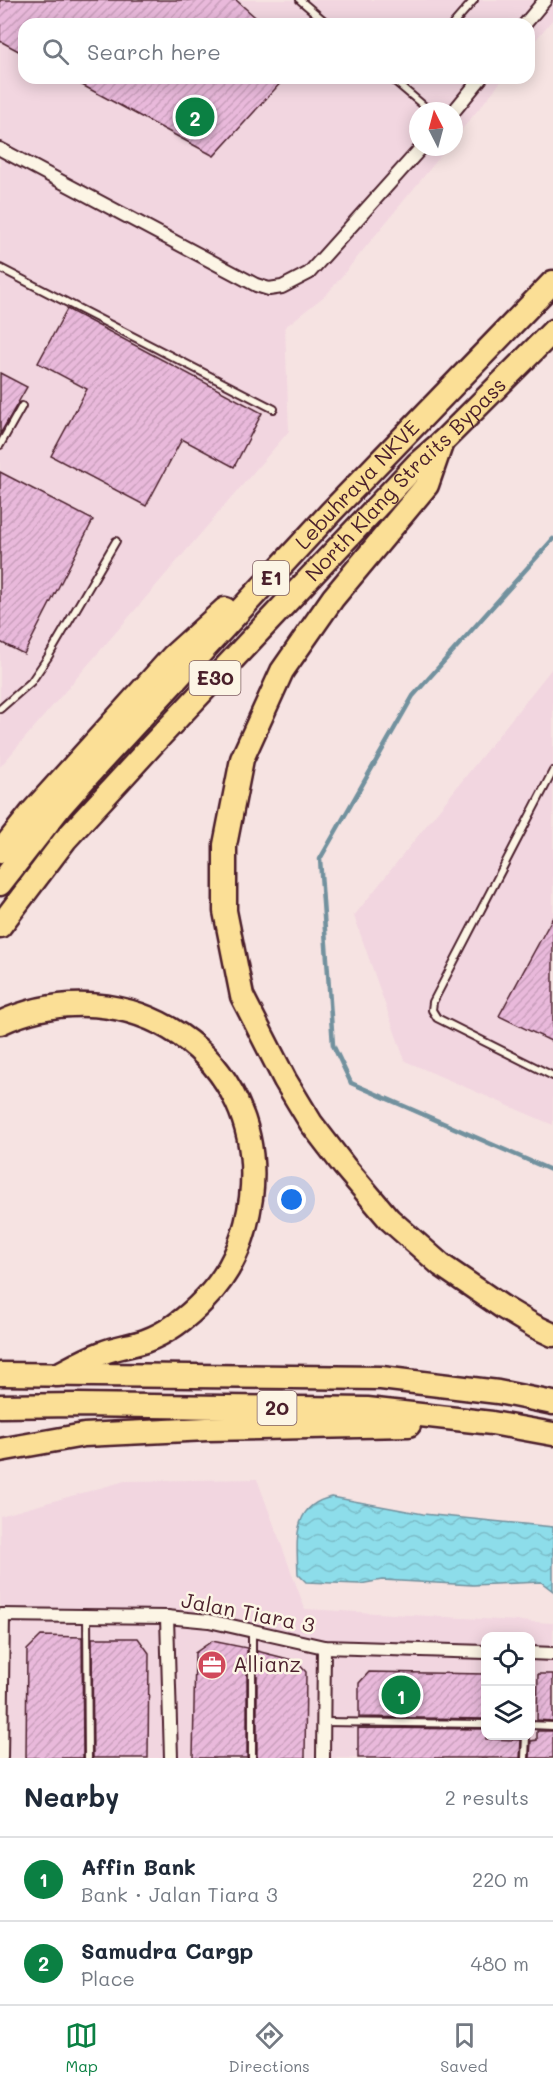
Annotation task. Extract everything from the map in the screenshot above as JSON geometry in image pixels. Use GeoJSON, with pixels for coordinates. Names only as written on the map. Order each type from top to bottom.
{"type":"FeatureCollection","features":[{"type":"Feature","properties":{"kind":"highway","name":"Lebuhraya NKVE"},"geometry":{"type":"LineString","coordinates":[[0,884],[54,815],[100,762],[330,513],[553,282]]}},
{"type":"Feature","properties":{"kind":"highway","name":"North Klang Straits Bypass"},"geometry":{"type":"LineString","coordinates":[[0,926],[65,840],[152,745],[417,465],[553,331]]}},
{"type":"Feature","properties":{"kind":"highway"},"geometry":{"type":"LineString","coordinates":[[442,442],[427,485],[333,598],[282,671],[242,759],[225,845],[225,911],[242,996],[285,1080],[311,1124],[389,1219],[441,1265],[504,1308],[553,1335]]}},
{"type":"Feature","properties":{"kind":"highway"},"geometry":{"type":"LineString","coordinates":[[0,852],[32,812],[173,656],[330,513]]}},
{"type":"Feature","properties":{"kind":"highway"},"geometry":{"type":"LineString","coordinates":[[0,1023],[21,1013],[50,1006],[88,1004],[114,1007],[155,1021],[197,1048],[214,1066],[238,1102],[249,1138],[252,1188],[243,1238],[231,1264],[218,1285],[188,1315],[148,1340],[103,1352],[57,1375],[0,1374]]}},
{"type":"Feature","properties":{"kind":"highway","name":"20"},"geometry":{"type":"LineString","coordinates":[[57,1375],[381,1378],[498,1392],[553,1402]]}},
{"type":"Feature","properties":{"kind":"highway","name":"20"},"geometry":{"type":"LineString","coordinates":[[0,1406],[367,1409],[492,1423],[553,1434]]}},
{"type":"Feature","properties":{"kind":"highway"},"geometry":{"type":"LineString","coordinates":[[0,1450],[84,1436],[207,1429],[492,1423]]}},
{"type":"Feature","properties":{"kind":"street"},"geometry":{"type":"LineString","coordinates":[[530,18],[545,0]]}},
{"type":"Feature","properties":{"kind":"street"},"geometry":{"type":"LineString","coordinates":[[461,102],[476,84]]}},
{"type":"Feature","properties":{"kind":"street"},"geometry":{"type":"LineString","coordinates":[[0,149],[256,285],[269,289],[282,287],[309,273],[414,156]]}},
{"type":"Feature","properties":{"kind":"street"},"geometry":{"type":"LineString","coordinates":[[1,1758],[2,1615]]}},
{"type":"Feature","properties":{"kind":"street","name":"Jalan Tiara 3"},"geometry":{"type":"LineString","coordinates":[[2,1615],[167,1617],[209,1621],[324,1647],[481,1652]]}},
{"type":"Feature","properties":{"kind":"street"},"geometry":{"type":"LineString","coordinates":[[167,1617],[171,1758]]}},
{"type":"Feature","properties":{"kind":"street"},"geometry":{"type":"LineString","coordinates":[[323,1758],[324,1647]]}},
{"type":"Feature","properties":{"kind":"street"},"geometry":{"type":"LineString","coordinates":[[535,1653],[553,1654]]}},
{"type":"Feature","properties":{"kind":"lane"},"geometry":{"type":"LineString","coordinates":[[300,0],[321,18]]}},
{"type":"Feature","properties":{"kind":"lane"},"geometry":{"type":"LineString","coordinates":[[458,18],[474,0]]}},
{"type":"Feature","properties":{"kind":"lane"},"geometry":{"type":"LineString","coordinates":[[400,85],[420,102]]}},
{"type":"Feature","properties":{"kind":"lane"},"geometry":{"type":"LineString","coordinates":[[0,268],[274,409]]}},
{"type":"Feature","properties":{"kind":"lane"},"geometry":{"type":"LineString","coordinates":[[0,445],[22,406]]}},
{"type":"Feature","properties":{"kind":"lane"},"geometry":{"type":"LineString","coordinates":[[0,709],[31,682],[116,541]]}},
{"type":"Feature","properties":{"kind":"lane"},"geometry":{"type":"LineString","coordinates":[[553,771],[433,1002],[432,1010],[437,1018],[553,1076]]}},
{"type":"Feature","properties":{"kind":"lane"},"geometry":{"type":"LineString","coordinates":[[87,1616],[88,1758]]}},
{"type":"Feature","properties":{"kind":"lane"},"geometry":{"type":"LineString","coordinates":[[252,1630],[252,1758]]}},
{"type":"Feature","properties":{"kind":"lane"},"geometry":{"type":"LineString","coordinates":[[323,1722],[481,1724]]}},
{"type":"Feature","properties":{"kind":"lane"},"geometry":{"type":"LineString","coordinates":[[535,1725],[553,1726]]}},
{"type":"Feature","properties":{"kind":"lane"},"geometry":{"type":"LineString","coordinates":[[525,1758],[526,1740]]}},
{"type":"Feature","properties":{"kind":"shaded area"},"geometry":{"type":"Polygon","coordinates":[[[0,0],[553,0],[553,19],[535,41],[535,18],[18,18],[18,84],[499,84],[463,128],[463,102],[409,102],[409,156],[441,156],[327,294],[285,327],[289,431],[0,767],[0,0]]]}},
{"type":"Feature","properties":{"kind":"shaded area"},"geometry":{"type":"Polygon","coordinates":[[[553,667],[553,1125],[405,1061],[354,916],[553,667]]]}},
{"type":"Feature","properties":{"kind":"shaded area"},"geometry":{"type":"Polygon","coordinates":[[[257,1479],[305,1609],[553,1623],[553,1758],[0,1758],[0,1516],[125,1481],[257,1479]]]}},
{"type":"Feature","properties":{"kind":"water"},"geometry":{"type":"Polygon","coordinates":[[[332,1497],[423,1514],[553,1527],[553,1591],[541,1582],[473,1585],[382,1580],[360,1584],[306,1582],[298,1574],[299,1526],[309,1508],[319,1501],[332,1497]]]}},
{"type":"Feature","properties":{"kind":"building"},"geometry":{"type":"Polygon","coordinates":[[[0,0],[236,0],[256,18],[18,18],[18,51],[0,41],[0,0]]]}},
{"type":"Feature","properties":{"kind":"building"},"geometry":{"type":"Polygon","coordinates":[[[80,84],[280,84],[214,156],[80,84]]]}},
{"type":"Feature","properties":{"kind":"building"},"geometry":{"type":"Polygon","coordinates":[[[67,309],[262,413],[234,467],[182,439],[146,506],[51,456],[87,389],[38,363],[67,309]]]}},
{"type":"Feature","properties":{"kind":"building"},"geometry":{"type":"Polygon","coordinates":[[[0,373],[27,387],[0,434],[0,373]]]}},
{"type":"Feature","properties":{"kind":"building"},"geometry":{"type":"Polygon","coordinates":[[[0,472],[93,520],[24,654],[0,642],[0,472]]]}},
{"type":"Feature","properties":{"kind":"building"},"geometry":{"type":"Polygon","coordinates":[[[553,917],[553,1042],[499,1016],[553,917]]]}},
{"type":"Feature","properties":{"kind":"building"},"geometry":{"type":"Polygon","coordinates":[[[41,1636],[82,1637],[83,1758],[26,1758],[27,1650],[41,1636]]]}},
{"type":"Feature","properties":{"kind":"building"},"geometry":{"type":"Polygon","coordinates":[[[92,1638],[138,1638],[149,1653],[148,1758],[93,1758],[92,1638]]]}},
{"type":"Feature","properties":{"kind":"building"},"geometry":{"type":"Polygon","coordinates":[[[212,1641],[247,1648],[247,1758],[193,1758],[195,1653],[212,1641]]]}},
{"type":"Feature","properties":{"kind":"building"},"geometry":{"type":"Polygon","coordinates":[[[257,1651],[296,1661],[306,1672],[305,1758],[257,1758],[257,1651]]]}},
{"type":"Feature","properties":{"kind":"building"},"geometry":{"type":"Polygon","coordinates":[[[369,1672],[481,1674],[481,1719],[359,1717],[359,1683],[369,1672]]]}},
{"type":"Feature","properties":{"kind":"building"},"geometry":{"type":"Polygon","coordinates":[[[538,1674],[553,1674],[553,1721],[537,1720],[538,1674]]]}},
{"type":"Feature","properties":{"kind":"building"},"geometry":{"type":"Polygon","coordinates":[[[358,1728],[481,1729],[481,1740],[521,1740],[520,1758],[358,1758],[358,1728]]]}},
{"type":"Feature","properties":{"kind":"building"},"geometry":{"type":"Polygon","coordinates":[[[537,1731],[553,1731],[553,1758],[530,1758],[531,1741],[537,1740],[537,1731]]]}},
{"type":"Feature","properties":{"kind":"waterway"},"geometry":{"type":"LineString","coordinates":[[553,539],[413,696],[320,859],[333,1045],[351,1083],[553,1171]]}},
{"type":"Feature","properties":{"kind":"place","name":"Samudra Cargp"},"geometry":{"type":"Point","coordinates":[195,117]}},
{"type":"Feature","properties":{"kind":"place","name":"Allianz"},"geometry":{"type":"Point","coordinates":[212,1665]}},
{"type":"Feature","properties":{"kind":"place","name":"Affin Bank"},"geometry":{"type":"Point","coordinates":[401,1695]}}]}
